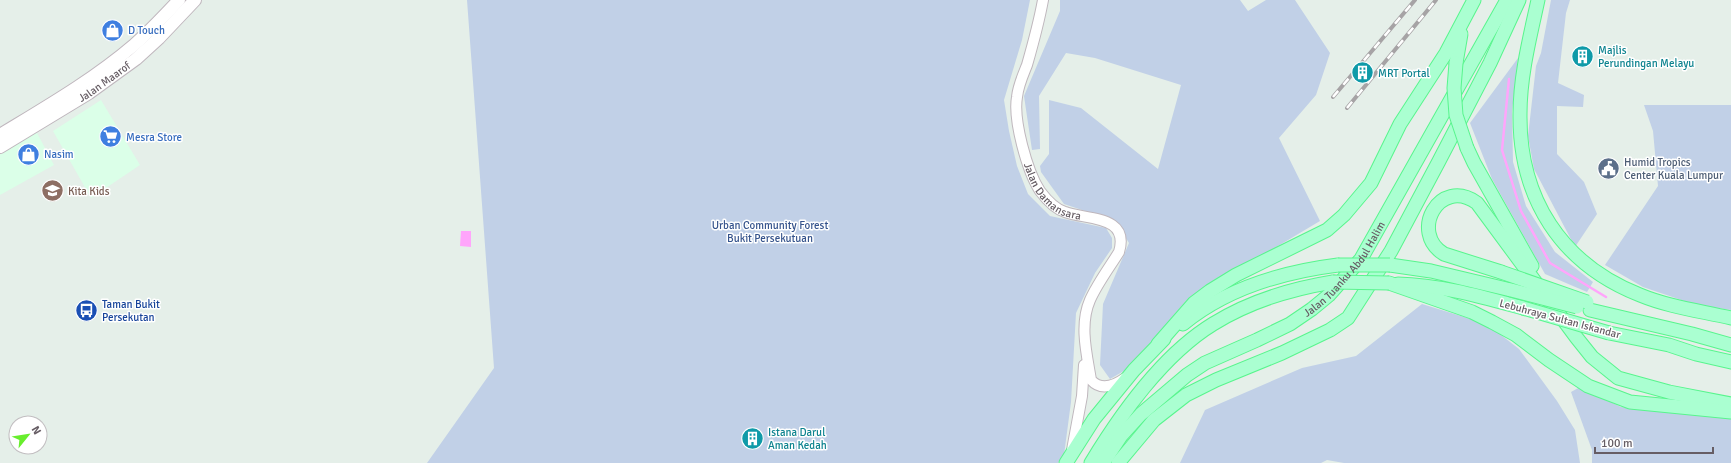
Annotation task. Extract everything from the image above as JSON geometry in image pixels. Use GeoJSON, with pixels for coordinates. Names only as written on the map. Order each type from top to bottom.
{"type":"FeatureCollection","features":[{"type":"Feature","properties":{"kind":"main road","name":"Jalan Maarof"},"geometry":{"type":"LineString","coordinates":[[0,135],[83,84],[133,46],[151,30],[179,0]]}},
{"type":"Feature","properties":{"kind":"main road","name":"Jalan Maarof"},"geometry":{"type":"LineString","coordinates":[[0,147],[89,94],[136,59],[159,38],[194,0]]}},
{"type":"Feature","properties":{"kind":"main road"},"geometry":{"type":"LineString","coordinates":[[1158,344],[1194,303],[1210,291],[1236,275],[1327,230],[1344,215],[1371,183],[1400,124],[1446,54],[1474,0]]}},
{"type":"Feature","properties":{"kind":"main road","name":"Jalan Tuanku Abdul Halim"},"geometry":{"type":"LineString","coordinates":[[1103,463],[1121,436],[1141,414],[1187,375],[1205,363],[1290,324],[1329,295],[1361,259],[1507,0]]}},
{"type":"Feature","properties":{"kind":"main road"},"geometry":{"type":"LineString","coordinates":[[1118,463],[1154,420],[1186,395],[1216,380],[1282,353],[1330,330],[1348,318],[1391,251],[1436,168],[1490,63],[1518,0]]}},
{"type":"Feature","properties":{"kind":"main road"},"geometry":{"type":"LineString","coordinates":[[1538,0],[1525,64],[1520,113],[1522,155],[1530,185],[1544,215],[1567,248],[1589,267],[1612,282],[1639,295],[1664,303],[1731,318]]}},
{"type":"Feature","properties":{"kind":"main road"},"geometry":{"type":"LineString","coordinates":[[1464,20],[1456,64],[1454,88],[1456,115],[1467,148],[1474,164],[1526,255],[1576,337]]}},
{"type":"Feature","properties":{"kind":"main road"},"geometry":{"type":"LineString","coordinates":[[1589,306],[1501,272],[1438,251],[1432,242],[1428,226],[1430,216],[1435,206],[1448,197],[1456,195],[1463,196],[1477,203],[1576,337],[1592,357],[1618,378],[1669,392],[1731,404]]}},
{"type":"Feature","properties":{"kind":"main road","name":"Jalan Damansara"},"geometry":{"type":"LineString","coordinates":[[1069,458],[1094,419],[1134,370],[1158,344],[1190,318],[1216,301],[1242,289],[1282,275],[1312,268],[1338,265],[1390,265]]}},
{"type":"Feature","properties":{"kind":"main road","name":"Lebuhraya Sultan Iskandar"},"geometry":{"type":"LineString","coordinates":[[1390,265],[1431,271],[1510,290],[1589,306],[1649,324],[1731,344]]}},
{"type":"Feature","properties":{"kind":"main road"},"geometry":{"type":"LineString","coordinates":[[1091,463],[1118,420],[1156,374],[1192,339],[1212,325],[1250,304],[1282,292],[1333,282],[1388,284],[1472,312],[1516,335],[1588,386],[1630,402],[1731,412]]}},
{"type":"Feature","properties":{"kind":"main road","name":"Lebuhraya Sultan Iskandar"},"geometry":{"type":"LineString","coordinates":[[1388,284],[1417,284],[1443,288],[1523,308],[1609,333],[1669,345],[1696,354],[1731,362]]}},
{"type":"Feature","properties":{"kind":"main road"},"geometry":{"type":"LineString","coordinates":[[1692,334],[1731,336]]}},
{"type":"Feature","properties":{"kind":"main road"},"geometry":{"type":"LineString","coordinates":[[1669,392],[1731,398]]}},
{"type":"Feature","properties":{"kind":"street","name":"Jalan Damansara"},"geometry":{"type":"LineString","coordinates":[[1043,0],[1040,20],[1016,98],[1020,137],[1030,173],[1039,190],[1054,206],[1065,212],[1111,224],[1117,230],[1121,245],[1119,252],[1089,302],[1085,321],[1082,396],[1069,458]]}},
{"type":"Feature","properties":{"kind":"street","name":"Jalan Damansara"},"geometry":{"type":"LineString","coordinates":[[1085,348],[1091,380],[1095,385],[1102,388],[1113,385],[1121,381],[1134,370]]}},
{"type":"Feature","properties":{"kind":"shaded area"},"geometry":{"type":"Polygon","coordinates":[[[101,100],[140,165],[91,198],[53,131],[101,100]]]}},
{"type":"Feature","properties":{"kind":"shaded area"},"geometry":{"type":"Polygon","coordinates":[[[36,131],[54,165],[0,195],[0,150],[36,131]]]}},
{"type":"Feature","properties":{"kind":"shaded area"},"geometry":{"type":"Polygon","coordinates":[[[461,231],[471,231],[471,247],[460,246],[461,231]]]}},
{"type":"Feature","properties":{"kind":"green space","name":"Urban Community Forest Bukit Persekutuan"},"geometry":{"type":"Polygon","coordinates":[[[467,0],[1030,0],[1022,40],[1004,100],[1017,166],[1028,194],[1050,216],[1106,228],[1112,238],[1112,248],[1095,273],[1076,313],[1071,402],[1064,455],[1058,463],[427,463],[494,368],[467,0]]]}},
{"type":"Feature","properties":{"kind":"green space"},"geometry":{"type":"Polygon","coordinates":[[[1060,0],[1240,0],[1248,11],[1266,0],[1295,0],[1330,53],[1316,95],[1279,138],[1320,221],[1186,301],[1129,368],[1110,379],[1100,365],[1103,304],[1129,243],[1115,221],[1064,204],[1041,172],[1040,166],[1049,154],[1049,100],[1081,108],[1158,169],[1181,85],[1095,58],[1066,53],[1039,96],[1040,149],[1032,150],[1024,96],[1060,11],[1060,0]]]}},
{"type":"Feature","properties":{"kind":"green space"},"geometry":{"type":"Polygon","coordinates":[[[1551,0],[1570,0],[1566,13],[1558,83],[1584,95],[1583,107],[1557,106],[1557,154],[1584,182],[1597,214],[1575,247],[1534,169],[1528,136],[1536,66],[1541,53],[1551,0]]]}},
{"type":"Feature","properties":{"kind":"green space"},"geometry":{"type":"Polygon","coordinates":[[[1518,58],[1512,112],[1513,162],[1526,206],[1555,252],[1593,282],[1587,292],[1545,274],[1492,179],[1470,123],[1518,58]]]}},
{"type":"Feature","properties":{"kind":"green space"},"geometry":{"type":"Polygon","coordinates":[[[1644,105],[1731,105],[1731,310],[1696,305],[1643,287],[1605,265],[1658,186],[1653,131],[1644,105]]]}},
{"type":"Feature","properties":{"kind":"green space"},"geometry":{"type":"Polygon","coordinates":[[[1422,304],[1487,324],[1519,349],[1557,401],[1575,430],[1580,463],[1344,463],[1327,460],[1321,463],[1180,463],[1205,410],[1302,368],[1356,356],[1422,304]]]}},
{"type":"Feature","properties":{"kind":"green space"},"geometry":{"type":"Polygon","coordinates":[[[1580,387],[1621,407],[1731,418],[1731,463],[1592,463],[1592,450],[1571,392],[1580,387]]]}},
{"type":"Feature","properties":{"kind":"waterway"},"geometry":{"type":"LineString","coordinates":[[1509,79],[1502,150],[1521,211],[1550,263],[1606,297]]}},
{"type":"Feature","properties":{"kind":"railway"},"geometry":{"type":"LineString","coordinates":[[1333,97],[1415,0]]}},
{"type":"Feature","properties":{"kind":"railway"},"geometry":{"type":"LineString","coordinates":[[1347,108],[1436,0]]}},
{"type":"Feature","properties":{"kind":"place","name":"D Touch"},"geometry":{"type":"Point","coordinates":[113,30]}},
{"type":"Feature","properties":{"kind":"place","name":"Majlis Perundingan Melayu"},"geometry":{"type":"Point","coordinates":[1583,56]}},
{"type":"Feature","properties":{"kind":"place","name":"MRT Portal"},"geometry":{"type":"Point","coordinates":[1362,73]}},
{"type":"Feature","properties":{"kind":"place","name":"Mesra Store"},"geometry":{"type":"Point","coordinates":[111,137]}},
{"type":"Feature","properties":{"kind":"place","name":"Nasim"},"geometry":{"type":"Point","coordinates":[29,154]}},
{"type":"Feature","properties":{"kind":"place","name":"Humid Tropics Center Kuala Lumpur"},"geometry":{"type":"Point","coordinates":[1608,168]}},
{"type":"Feature","properties":{"kind":"place","name":"Kita Kids"},"geometry":{"type":"Point","coordinates":[53,191]}},
{"type":"Feature","properties":{"kind":"place","name":"Taman Bukit Persekutan"},"geometry":{"type":"Point","coordinates":[86,310]}},
{"type":"Feature","properties":{"kind":"place","name":"Istana Darul Aman Kedah"},"geometry":{"type":"Point","coordinates":[753,438]}}]}
